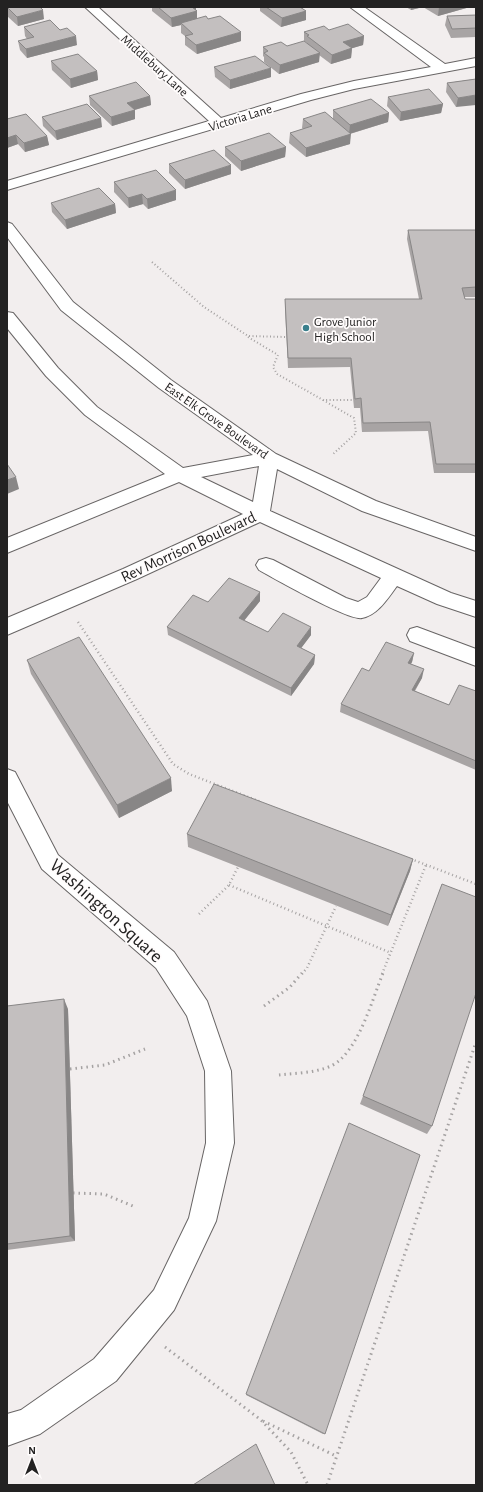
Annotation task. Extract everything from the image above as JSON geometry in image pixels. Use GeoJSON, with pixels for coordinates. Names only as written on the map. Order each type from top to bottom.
{"type":"FeatureCollection","features":[{"type":"Feature","properties":{"kind":"street","name":"Middlebury Lane"},"geometry":{"type":"LineString","coordinates":[[91,7],[219,123]]}},
{"type":"Feature","properties":{"kind":"street"},"geometry":{"type":"LineString","coordinates":[[356,7],[442,68]]}},
{"type":"Feature","properties":{"kind":"street","name":"Victoria Lane"},"geometry":{"type":"LineString","coordinates":[[7,186],[347,86],[476,62]]}},
{"type":"Feature","properties":{"kind":"street","name":"East Elk Grove Boulevard"},"geometry":{"type":"LineString","coordinates":[[7,228],[67,306],[165,384],[270,458],[369,506],[476,544]]}},
{"type":"Feature","properties":{"kind":"street"},"geometry":{"type":"LineString","coordinates":[[10,325],[52,372],[91,411],[180,475],[260,514],[444,599],[476,609]]}},
{"type":"Feature","properties":{"kind":"street"},"geometry":{"type":"LineString","coordinates":[[7,546],[180,475],[270,458]]}},
{"type":"Feature","properties":{"kind":"street","name":"Rev Morrison Boulevard"},"geometry":{"type":"LineString","coordinates":[[7,627],[130,574],[260,514],[270,458]]}},
{"type":"Feature","properties":{"kind":"street"},"geometry":{"type":"LineString","coordinates":[[266,565],[339,603],[360,611],[374,602],[394,576]]}},
{"type":"Feature","properties":{"kind":"street"},"geometry":{"type":"LineString","coordinates":[[416,635],[476,658]]}},
{"type":"Feature","properties":{"kind":"street","name":"Washington Square"},"geometry":{"type":"LineString","coordinates":[[7,779],[50,862],[165,960],[198,1010],[218,1071],[220,1143],[202,1221],[164,1300],[105,1370],[29,1423],[7,1430]]}},
{"type":"Feature","properties":{"kind":"path"},"geometry":{"type":"LineString","coordinates":[[152,262],[204,306],[278,355],[273,367],[278,374],[354,418],[356,432],[332,455]]}},
{"type":"Feature","properties":{"kind":"path"},"geometry":{"type":"LineString","coordinates":[[248,336],[286,337]]}},
{"type":"Feature","properties":{"kind":"path"},"geometry":{"type":"LineString","coordinates":[[323,400],[353,400]]}},
{"type":"Feature","properties":{"kind":"path"},"geometry":{"type":"LineString","coordinates":[[77,621],[172,764],[189,774],[263,802]]}},
{"type":"Feature","properties":{"kind":"path"},"geometry":{"type":"LineString","coordinates":[[404,857],[476,884]]}},
{"type":"Feature","properties":{"kind":"path"},"geometry":{"type":"LineString","coordinates":[[279,1075],[307,1072],[329,1066],[346,1056],[357,1037],[426,865]]}},
{"type":"Feature","properties":{"kind":"path"},"geometry":{"type":"LineString","coordinates":[[199,914],[229,885],[238,867]]}},
{"type":"Feature","properties":{"kind":"path"},"geometry":{"type":"LineString","coordinates":[[229,885],[391,952]]}},
{"type":"Feature","properties":{"kind":"path"},"geometry":{"type":"LineString","coordinates":[[264,1006],[290,987],[308,968],[336,906]]}},
{"type":"Feature","properties":{"kind":"path"},"geometry":{"type":"LineString","coordinates":[[326,1485],[476,1042]]}},
{"type":"Feature","properties":{"kind":"path"},"geometry":{"type":"LineString","coordinates":[[70,1069],[105,1065],[145,1049]]}},
{"type":"Feature","properties":{"kind":"path"},"geometry":{"type":"LineString","coordinates":[[73,1193],[104,1194],[133,1206]]}},
{"type":"Feature","properties":{"kind":"path"},"geometry":{"type":"LineString","coordinates":[[140,1328],[261,1420],[291,1452],[308,1485]]}},
{"type":"Feature","properties":{"kind":"path"},"geometry":{"type":"LineString","coordinates":[[261,1420],[336,1456]]}},
{"type":"Feature","properties":{"kind":"building"},"geometry":{"type":"Polygon","coordinates":[[[7,7],[40,7],[43,10],[17,17],[7,7]]]}},
{"type":"Feature","properties":{"kind":"building"},"geometry":{"type":"Polygon","coordinates":[[[158,7],[192,7],[197,11],[171,18],[158,7]]]}},
{"type":"Feature","properties":{"kind":"building"},"geometry":{"type":"Polygon","coordinates":[[[266,7],[300,7],[306,11],[282,18],[266,7]]]}},
{"type":"Feature","properties":{"kind":"building"},"geometry":{"type":"Polygon","coordinates":[[[476,15],[476,28],[452,29],[447,16],[476,15]]]}},
{"type":"Feature","properties":{"kind":"building"},"geometry":{"type":"Polygon","coordinates":[[[206,16],[208,19],[220,16],[241,32],[196,45],[185,36],[193,34],[181,23],[206,16]]]}},
{"type":"Feature","properties":{"kind":"building"},"geometry":{"type":"Polygon","coordinates":[[[50,20],[60,30],[67,28],[76,36],[26,49],[18,41],[34,37],[24,27],[50,20]]]}},
{"type":"Feature","properties":{"kind":"building"},"geometry":{"type":"Polygon","coordinates":[[[348,24],[364,36],[343,42],[352,48],[332,55],[304,32],[324,26],[329,30],[348,24]]]}},
{"type":"Feature","properties":{"kind":"building"},"geometry":{"type":"Polygon","coordinates":[[[304,41],[320,53],[280,65],[264,53],[268,51],[263,47],[281,42],[287,46],[304,41]]]}},
{"type":"Feature","properties":{"kind":"building"},"geometry":{"type":"Polygon","coordinates":[[[78,54],[97,71],[70,79],[51,61],[78,54]]]}},
{"type":"Feature","properties":{"kind":"building"},"geometry":{"type":"Polygon","coordinates":[[[255,56],[271,68],[230,80],[214,67],[255,56]]]}},
{"type":"Feature","properties":{"kind":"building"},"geometry":{"type":"Polygon","coordinates":[[[476,79],[476,95],[458,98],[447,83],[476,79]]]}},
{"type":"Feature","properties":{"kind":"building"},"geometry":{"type":"Polygon","coordinates":[[[136,82],[150,96],[127,103],[135,110],[111,117],[89,96],[136,82]]]}},
{"type":"Feature","properties":{"kind":"building"},"geometry":{"type":"Polygon","coordinates":[[[429,89],[443,104],[401,112],[388,97],[429,89]]]}},
{"type":"Feature","properties":{"kind":"building"},"geometry":{"type":"Polygon","coordinates":[[[371,99],[389,113],[350,125],[333,110],[371,99]]]}},
{"type":"Feature","properties":{"kind":"building"},"geometry":{"type":"Polygon","coordinates":[[[87,104],[101,118],[55,131],[42,117],[87,104]]]}},
{"type":"Feature","properties":{"kind":"building"},"geometry":{"type":"Polygon","coordinates":[[[325,112],[351,134],[306,148],[290,133],[312,126],[303,119],[325,112]]]}},
{"type":"Feature","properties":{"kind":"building"},"geometry":{"type":"Polygon","coordinates":[[[26,114],[47,136],[24,143],[16,135],[7,138],[7,119],[26,114]]]}},
{"type":"Feature","properties":{"kind":"building"},"geometry":{"type":"Polygon","coordinates":[[[269,133],[286,147],[241,161],[225,147],[269,133]]]}},
{"type":"Feature","properties":{"kind":"building"},"geometry":{"type":"Polygon","coordinates":[[[214,150],[231,165],[185,180],[169,164],[214,150]]]}},
{"type":"Feature","properties":{"kind":"building"},"geometry":{"type":"Polygon","coordinates":[[[156,170],[176,190],[147,199],[142,194],[128,198],[114,182],[156,170]]]}},
{"type":"Feature","properties":{"kind":"building"},"geometry":{"type":"Polygon","coordinates":[[[99,188],[115,204],[65,220],[51,203],[99,188]]]}},
{"type":"Feature","properties":{"kind":"building"},"geometry":{"type":"Polygon","coordinates":[[[408,230],[476,230],[476,287],[462,288],[465,299],[476,299],[476,464],[436,464],[430,422],[363,423],[361,398],[355,399],[351,358],[288,358],[285,299],[422,299],[408,230]]]}},
{"type":"Feature","properties":{"kind":"building"},"geometry":{"type":"Polygon","coordinates":[[[7,464],[16,477],[7,480],[7,464]]]}},
{"type":"Feature","properties":{"kind":"building"},"geometry":{"type":"Polygon","coordinates":[[[229,578],[260,592],[239,618],[268,632],[283,613],[311,627],[297,646],[315,655],[291,688],[167,627],[193,595],[208,602],[229,578]]]}},
{"type":"Feature","properties":{"kind":"building"},"geometry":{"type":"Polygon","coordinates":[[[79,637],[171,778],[117,805],[27,660],[79,637]]]}},
{"type":"Feature","properties":{"kind":"building"},"geometry":{"type":"Polygon","coordinates":[[[386,642],[414,653],[408,663],[424,669],[412,690],[449,705],[459,685],[476,691],[476,761],[341,704],[362,668],[369,671],[386,642]]]}},
{"type":"Feature","properties":{"kind":"building"},"geometry":{"type":"Polygon","coordinates":[[[214,784],[413,859],[391,915],[187,834],[214,784]]]}},
{"type":"Feature","properties":{"kind":"building"},"geometry":{"type":"Polygon","coordinates":[[[442,884],[476,897],[476,993],[432,1126],[363,1096],[442,884]]]}},
{"type":"Feature","properties":{"kind":"building"},"geometry":{"type":"Polygon","coordinates":[[[64,999],[70,1236],[7,1244],[7,1006],[64,999]]]}},
{"type":"Feature","properties":{"kind":"building"},"geometry":{"type":"Polygon","coordinates":[[[349,1123],[420,1155],[325,1434],[246,1394],[349,1123]]]}},
{"type":"Feature","properties":{"kind":"building"},"geometry":{"type":"Polygon","coordinates":[[[256,1444],[275,1485],[193,1485],[256,1444]]]}},
{"type":"Feature","properties":{"kind":"place","name":"Grove Junior High School"},"geometry":{"type":"Point","coordinates":[306,328]}}]}
